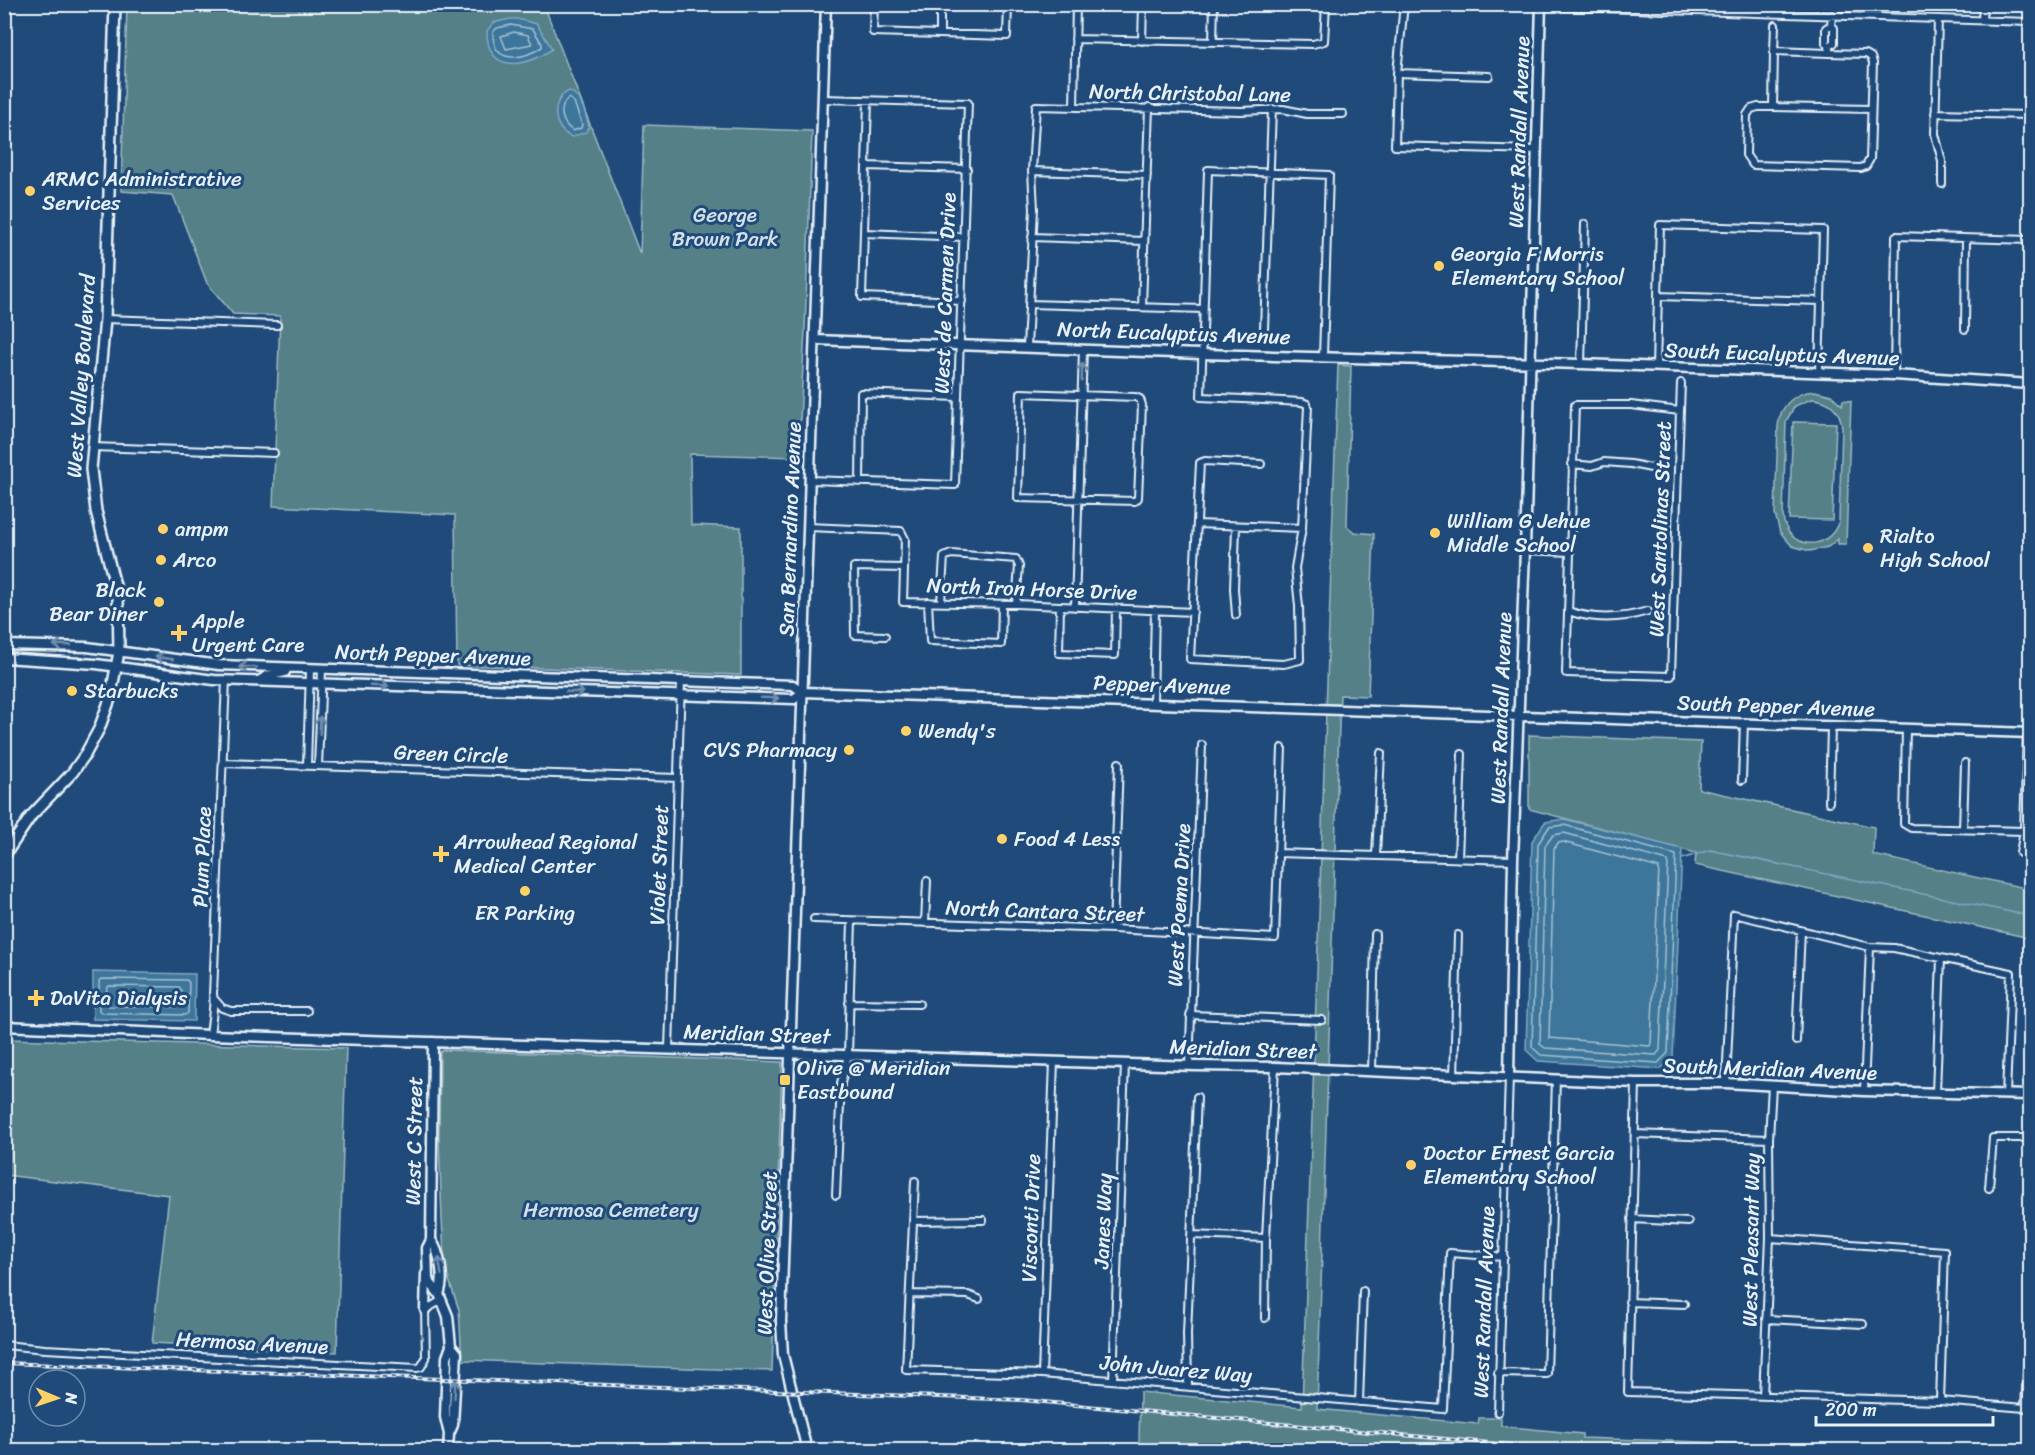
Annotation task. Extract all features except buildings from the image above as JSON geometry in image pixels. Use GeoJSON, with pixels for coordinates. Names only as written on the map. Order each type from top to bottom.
{"type":"FeatureCollection","features":[{"type":"Feature","properties":{"kind":"main road","name":"West Valley Boulevard"},"geometry":{"type":"LineString","coordinates":[[4,856],[30,816],[66,779],[85,755],[99,729],[110,699],[119,652],[118,597],[95,509],[91,469],[105,319],[115,4]]}},
{"type":"Feature","properties":{"kind":"street","name":"San Bernardino Avenue"},"geometry":{"type":"LineString","coordinates":[[791,1054],[826,4]]}},
{"type":"Feature","properties":{"kind":"street"},"geometry":{"type":"LineString","coordinates":[[874,4],[873,32],[1007,36],[1008,4]]}},
{"type":"Feature","properties":{"kind":"street"},"geometry":{"type":"LineString","coordinates":[[940,4],[940,34]]}},
{"type":"Feature","properties":{"kind":"street"},"geometry":{"type":"LineString","coordinates":[[1074,107],[1076,4]]}},
{"type":"Feature","properties":{"kind":"street"},"geometry":{"type":"LineString","coordinates":[[1142,41],[1143,4]]}},
{"type":"Feature","properties":{"kind":"street"},"geometry":{"type":"LineString","coordinates":[[1213,42],[1214,4]]}},
{"type":"Feature","properties":{"kind":"street"},"geometry":{"type":"LineString","coordinates":[[1075,39],[1313,44],[1324,41],[1326,4]]}},
{"type":"Feature","properties":{"kind":"street"},"geometry":{"type":"LineString","coordinates":[[1404,4],[1397,73],[1395,146],[1537,150]]}},
{"type":"Feature","properties":{"kind":"street"},"geometry":{"type":"LineString","coordinates":[[1479,4],[2031,22]]}},
{"type":"Feature","properties":{"kind":"street"},"geometry":{"type":"LineString","coordinates":[[1982,20],[1983,4]]}},
{"type":"Feature","properties":{"kind":"street","name":"West Randall Avenue"},"geometry":{"type":"LineString","coordinates":[[1498,1412],[1509,1077],[1512,860],[1525,550],[1541,5]]}},
{"type":"Feature","properties":{"kind":"street"},"geometry":{"type":"LineString","coordinates":[[1829,49],[1834,43],[1832,15]]}},
{"type":"Feature","properties":{"kind":"street"},"geometry":{"type":"LineString","coordinates":[[1938,19],[1935,134],[1942,160],[1942,184]]}},
{"type":"Feature","properties":{"kind":"street"},"geometry":{"type":"LineString","coordinates":[[1773,107],[1775,25]]}},
{"type":"Feature","properties":{"kind":"street"},"geometry":{"type":"LineString","coordinates":[[1829,49],[1826,43],[1826,28],[1831,25]]}},
{"type":"Feature","properties":{"kind":"street"},"geometry":{"type":"LineString","coordinates":[[1826,35],[1834,36]]}},
{"type":"Feature","properties":{"kind":"street"},"geometry":{"type":"LineString","coordinates":[[1774,51],[1829,49],[1866,54],[1871,57],[1873,63],[1870,159],[1866,166],[1861,168],[1753,165],[1746,155],[1747,115],[1751,109],[1758,107],[1871,109]]}},
{"type":"Feature","properties":{"kind":"street"},"geometry":{"type":"LineString","coordinates":[[1397,73],[1489,76]]}},
{"type":"Feature","properties":{"kind":"street"},"geometry":{"type":"LineString","coordinates":[[823,99],[868,101],[862,297],[962,301]]}},
{"type":"Feature","properties":{"kind":"street","name":"West de Carmen Drive"},"geometry":{"type":"LineString","coordinates":[[860,482],[955,485],[967,169],[968,103],[868,101]]}},
{"type":"Feature","properties":{"kind":"street","name":"North Christobal Lane"},"geometry":{"type":"LineString","coordinates":[[1032,171],[1036,106],[1241,111],[1272,109],[1307,114],[1343,114]]}},
{"type":"Feature","properties":{"kind":"street"},"geometry":{"type":"LineString","coordinates":[[1142,308],[1149,108]]}},
{"type":"Feature","properties":{"kind":"street"},"geometry":{"type":"LineString","coordinates":[[1264,329],[1272,109]]}},
{"type":"Feature","properties":{"kind":"street"},"geometry":{"type":"LineString","coordinates":[[1935,113],[2031,115]]}},
{"type":"Feature","properties":{"kind":"street"},"geometry":{"type":"LineString","coordinates":[[866,166],[967,169]]}},
{"type":"Feature","properties":{"kind":"street"},"geometry":{"type":"LineString","coordinates":[[1261,464],[1205,461],[1200,463],[1190,659],[1284,664],[1300,660],[1299,606],[1295,568],[1302,528],[1308,407],[1302,402],[1201,397],[1208,170],[1329,175],[1323,356]]}},
{"type":"Feature","properties":{"kind":"street"},"geometry":{"type":"LineString","coordinates":[[1027,347],[1034,210],[1032,171],[1147,175]]}},
{"type":"Feature","properties":{"kind":"street"},"geometry":{"type":"LineString","coordinates":[[1581,364],[1585,224]]}},
{"type":"Feature","properties":{"kind":"street"},"geometry":{"type":"LineString","coordinates":[[1656,367],[1660,225],[1823,230],[1819,373]]}},
{"type":"Feature","properties":{"kind":"street"},"geometry":{"type":"LineString","coordinates":[[864,233],[964,237]]}},
{"type":"Feature","properties":{"kind":"street"},"geometry":{"type":"LineString","coordinates":[[1894,375],[1896,236],[2031,240]]}},
{"type":"Feature","properties":{"kind":"street"},"geometry":{"type":"LineString","coordinates":[[1032,237],[1144,241]]}},
{"type":"Feature","properties":{"kind":"street"},"geometry":{"type":"LineString","coordinates":[[1965,329],[1966,239]]}},
{"type":"Feature","properties":{"kind":"street"},"geometry":{"type":"LineString","coordinates":[[1658,296],[1821,302]]}},
{"type":"Feature","properties":{"kind":"street"},"geometry":{"type":"LineString","coordinates":[[1029,304],[1203,309]]}},
{"type":"Feature","properties":{"kind":"street"},"geometry":{"type":"LineString","coordinates":[[105,319],[278,325]]}},
{"type":"Feature","properties":{"kind":"street","name":"North Eucalyptus Avenue"},"geometry":{"type":"LineString","coordinates":[[815,340],[1531,363]]}},
{"type":"Feature","properties":{"kind":"street"},"geometry":{"type":"LineString","coordinates":[[1074,607],[1083,349]]}},
{"type":"Feature","properties":{"kind":"street","name":"South Eucalyptus Avenue"},"geometry":{"type":"LineString","coordinates":[[1531,363],[1894,375],[2031,384]]}},
{"type":"Feature","properties":{"kind":"street","name":"West Santolinas Street"},"geometry":{"type":"LineString","coordinates":[[1568,611],[1566,674],[1671,676],[1681,384]]}},
{"type":"Feature","properties":{"kind":"street"},"geometry":{"type":"LineString","coordinates":[[810,480],[860,482],[861,393],[957,397]]}},
{"type":"Feature","properties":{"kind":"street"},"geometry":{"type":"LineString","coordinates":[[1022,393],[1140,399],[1142,405],[1138,498],[1135,501],[1078,499],[1018,498],[1022,393]]}},
{"type":"Feature","properties":{"kind":"street"},"geometry":{"type":"LineString","coordinates":[[1648,611],[1627,617],[1600,618],[1568,611],[1575,405],[1630,405],[1680,411]]}},
{"type":"Feature","properties":{"kind":"street"},"geometry":{"type":"LineString","coordinates":[[92,447],[274,453]]}},
{"type":"Feature","properties":{"kind":"street"},"geometry":{"type":"LineString","coordinates":[[1572,464],[1592,466],[1604,462],[1651,468]]}},
{"type":"Feature","properties":{"kind":"street"},"geometry":{"type":"LineString","coordinates":[[1197,524],[1302,528]]}},
{"type":"Feature","properties":{"kind":"street"},"geometry":{"type":"LineString","coordinates":[[1236,526],[1234,589],[1236,615]]}},
{"type":"Feature","properties":{"kind":"street"},"geometry":{"type":"LineString","coordinates":[[808,527],[901,531],[904,538],[903,568],[854,567],[855,635],[885,636]]}},
{"type":"Feature","properties":{"kind":"street"},"geometry":{"type":"LineString","coordinates":[[1525,550],[1569,552]]}},
{"type":"Feature","properties":{"kind":"street"},"geometry":{"type":"LineString","coordinates":[[941,602],[944,557],[951,554],[1016,559],[1019,566],[1016,604]]}},
{"type":"Feature","properties":{"kind":"street","name":"North Iron Horse Drive"},"geometry":{"type":"LineString","coordinates":[[903,568],[903,602],[1016,604],[1193,612]]}},
{"type":"Feature","properties":{"kind":"street"},"geometry":{"type":"LineString","coordinates":[[928,602],[930,641],[1001,644],[1002,604]]}},
{"type":"Feature","properties":{"kind":"street"},"geometry":{"type":"LineString","coordinates":[[1060,607],[1059,653],[1115,655],[1116,609]]}},
{"type":"Feature","properties":{"kind":"street"},"geometry":{"type":"LineString","coordinates":[[1153,703],[1155,610]]}},
{"type":"Feature","properties":{"kind":"street","name":"North Pepper Avenue"},"geometry":{"type":"LineString","coordinates":[[4,645],[58,645],[219,665],[681,682]]}},
{"type":"Feature","properties":{"kind":"street","name":"North Pepper Avenue"},"geometry":{"type":"LineString","coordinates":[[4,658],[86,663],[226,680],[681,696]]}},
{"type":"Feature","properties":{"kind":"street"},"geometry":{"type":"LineString","coordinates":[[259,681],[267,676],[285,672],[287,668]]}},
{"type":"Feature","properties":{"kind":"street"},"geometry":{"type":"LineString","coordinates":[[307,765],[310,669]]}},
{"type":"Feature","properties":{"kind":"street"},"geometry":{"type":"LineString","coordinates":[[318,766],[322,670]]}},
{"type":"Feature","properties":{"kind":"street","name":"Plum Place"},"geometry":{"type":"LineString","coordinates":[[210,1035],[212,1005],[215,1000],[213,994],[226,680]]}},
{"type":"Feature","properties":{"kind":"street","name":"Pepper Avenue"},"geometry":{"type":"LineString","coordinates":[[681,682],[793,685],[803,692],[1519,715]]}},
{"type":"Feature","properties":{"kind":"street","name":"Violet Street"},"geometry":{"type":"LineString","coordinates":[[669,1050],[681,682]]}},
{"type":"Feature","properties":{"kind":"street","name":"Pepper Avenue"},"geometry":{"type":"LineString","coordinates":[[681,696],[794,699],[803,692]]}},
{"type":"Feature","properties":{"kind":"street","name":"South Pepper Avenue"},"geometry":{"type":"LineString","coordinates":[[1519,715],[2029,733]]}},
{"type":"Feature","properties":{"kind":"street"},"geometry":{"type":"LineString","coordinates":[[1742,780],[1744,722]]}},
{"type":"Feature","properties":{"kind":"street"},"geometry":{"type":"LineString","coordinates":[[1829,802],[1831,727]]}},
{"type":"Feature","properties":{"kind":"street"},"geometry":{"type":"LineString","coordinates":[[1906,729],[1904,824],[1911,828],[2024,831]]}},
{"type":"Feature","properties":{"kind":"street"},"geometry":{"type":"LineString","coordinates":[[2020,854],[2024,831],[2029,733]]}},
{"type":"Feature","properties":{"kind":"street","name":"West Poema Drive"},"geometry":{"type":"LineString","coordinates":[[1189,1066],[1202,745]]}},
{"type":"Feature","properties":{"kind":"street"},"geometry":{"type":"LineString","coordinates":[[1282,748],[1277,852],[1512,860]]}},
{"type":"Feature","properties":{"kind":"street"},"geometry":{"type":"LineString","coordinates":[[1376,856],[1381,753]]}},
{"type":"Feature","properties":{"kind":"street"},"geometry":{"type":"LineString","coordinates":[[1458,859],[1462,754]]}},
{"type":"Feature","properties":{"kind":"street","name":"Green Circle"},"geometry":{"type":"LineString","coordinates":[[223,763],[678,778]]}},
{"type":"Feature","properties":{"kind":"street"},"geometry":{"type":"LineString","coordinates":[[1113,929],[1119,763]]}},
{"type":"Feature","properties":{"kind":"street"},"geometry":{"type":"LineString","coordinates":[[1963,829],[1965,763]]}},
{"type":"Feature","properties":{"kind":"street","name":"North Cantara Street"},"geometry":{"type":"LineString","coordinates":[[814,919],[1113,929],[1275,938],[1277,852]]}},
{"type":"Feature","properties":{"kind":"street"},"geometry":{"type":"LineString","coordinates":[[925,923],[927,881]]}},
{"type":"Feature","properties":{"kind":"street"},"geometry":{"type":"LineString","coordinates":[[1726,1083],[1734,914],[1870,947],[1894,948],[2011,973],[2006,1095]]}},
{"type":"Feature","properties":{"kind":"street"},"geometry":{"type":"LineString","coordinates":[[836,1195],[841,1083],[848,1055],[852,921]]}},
{"type":"Feature","properties":{"kind":"street"},"geometry":{"type":"LineString","coordinates":[[1796,1041],[1801,930]]}},
{"type":"Feature","properties":{"kind":"street"},"geometry":{"type":"LineString","coordinates":[[1372,1072],[1375,934]]}},
{"type":"Feature","properties":{"kind":"street"},"geometry":{"type":"LineString","coordinates":[[1454,1076],[1458,935]]}},
{"type":"Feature","properties":{"kind":"street"},"geometry":{"type":"LineString","coordinates":[[1864,1091],[1870,947]]}},
{"type":"Feature","properties":{"kind":"street"},"geometry":{"type":"LineString","coordinates":[[1936,1093],[1941,958]]}},
{"type":"Feature","properties":{"kind":"street"},"geometry":{"type":"LineString","coordinates":[[215,1000],[222,1008],[231,1011],[307,1011]]}},
{"type":"Feature","properties":{"kind":"street"},"geometry":{"type":"LineString","coordinates":[[849,1003],[919,1004]]}},
{"type":"Feature","properties":{"kind":"street"},"geometry":{"type":"LineString","coordinates":[[1190,1015],[1322,1020]]}},
{"type":"Feature","properties":{"kind":"street","name":"Meridian Street"},"geometry":{"type":"LineString","coordinates":[[4,1026],[791,1054],[1275,1067],[1509,1077]]}},
{"type":"Feature","properties":{"kind":"street","name":"West C Street"},"geometry":{"type":"LineString","coordinates":[[434,1042],[431,1240],[427,1248],[427,1270],[428,1280],[441,1297],[448,1316],[451,1346],[447,1357],[445,1417],[449,1434],[448,1450]]}},
{"type":"Feature","properties":{"kind":"street","name":"West Olive Street"},"geometry":{"type":"LineString","coordinates":[[791,1054],[782,1342],[783,1355],[807,1450]]}},
{"type":"Feature","properties":{"kind":"street","name":"Visconti Drive"},"geometry":{"type":"LineString","coordinates":[[1042,1374],[1054,1062]]}},
{"type":"Feature","properties":{"kind":"street","name":"Janes Way"},"geometry":{"type":"LineString","coordinates":[[1113,1380],[1125,1064]]}},
{"type":"Feature","properties":{"kind":"street"},"geometry":{"type":"LineString","coordinates":[[1265,1318],[1266,1238],[1275,1067]]}},
{"type":"Feature","properties":{"kind":"street","name":"South Meridian Avenue"},"geometry":{"type":"LineString","coordinates":[[1509,1077],[2031,1095]]}},
{"type":"Feature","properties":{"kind":"street"},"geometry":{"type":"LineString","coordinates":[[1498,1373],[1547,1374],[1556,1079]]}},
{"type":"Feature","properties":{"kind":"street"},"geometry":{"type":"LineString","coordinates":[[1636,1083],[1628,1392],[1940,1401],[2025,1408],[2028,1394],[2031,1310]]}},
{"type":"Feature","properties":{"kind":"street","name":"West Pleasant Way"},"geometry":{"type":"LineString","coordinates":[[1763,1396],[1770,1238],[1769,1139],[1772,1085]]}},
{"type":"Feature","properties":{"kind":"street"},"geometry":{"type":"LineString","coordinates":[[1188,1386],[1187,1334],[1197,1096]]}},
{"type":"Feature","properties":{"kind":"street"},"geometry":{"type":"LineString","coordinates":[[1635,1134],[1769,1139]]}},
{"type":"Feature","properties":{"kind":"street"},"geometry":{"type":"LineString","coordinates":[[1989,1188],[1993,1138],[2031,1138]]}},
{"type":"Feature","properties":{"kind":"street"},"geometry":{"type":"LineString","coordinates":[[915,1181],[910,1294],[968,1295],[979,1299]]}},
{"type":"Feature","properties":{"kind":"street"},"geometry":{"type":"LineString","coordinates":[[1632,1219],[1688,1222]]}},
{"type":"Feature","properties":{"kind":"street"},"geometry":{"type":"LineString","coordinates":[[913,1221],[983,1220]]}},
{"type":"Feature","properties":{"kind":"street"},"geometry":{"type":"LineString","coordinates":[[1191,1235],[1266,1238]]}},
{"type":"Feature","properties":{"kind":"street"},"geometry":{"type":"LineString","coordinates":[[1770,1238],[1945,1251],[1940,1401]]}},
{"type":"Feature","properties":{"kind":"street","name":"West C Street"},"geometry":{"type":"LineString","coordinates":[[431,1240],[437,1248],[442,1286],[441,1297]]}},
{"type":"Feature","properties":{"kind":"street","name":"John Juarez Way"},"geometry":{"type":"LineString","coordinates":[[910,1294],[906,1370],[1042,1374],[1443,1409],[1450,1253],[1504,1257]]}},
{"type":"Feature","properties":{"kind":"street"},"geometry":{"type":"LineString","coordinates":[[424,1310],[427,1270]]}},
{"type":"Feature","properties":{"kind":"street"},"geometry":{"type":"LineString","coordinates":[[1359,1402],[1363,1291]]}},
{"type":"Feature","properties":{"kind":"street"},"geometry":{"type":"LineString","coordinates":[[424,1310],[441,1297]]}},
{"type":"Feature","properties":{"kind":"street"},"geometry":{"type":"LineString","coordinates":[[1629,1302],[1684,1304]]}},
{"type":"Feature","properties":{"kind":"street","name":"Hermosa Avenue"},"geometry":{"type":"LineString","coordinates":[[4,1345],[417,1368],[426,1358],[424,1310]]}},
{"type":"Feature","properties":{"kind":"street"},"geometry":{"type":"LineString","coordinates":[[1766,1318],[1863,1324]]}},
{"type":"Feature","properties":{"kind":"green space","name":"George Brown Park"},"geometry":{"type":"Polygon","coordinates":[[[127,5],[544,5],[640,254],[644,125],[812,131],[798,457],[690,454],[691,525],[741,527],[741,675],[457,665],[455,515],[273,506],[280,316],[233,314],[207,283],[173,195],[121,191],[127,5]]]}},
{"type":"Feature","properties":{"kind":"green space"},"geometry":{"type":"Polygon","coordinates":[[[1338,365],[1351,366],[1347,526],[1354,532],[1374,534],[1368,696],[1340,695],[1317,1409],[1478,1424],[1479,1418],[1501,1418],[1501,1426],[1582,1434],[1582,1438],[1949,1450],[1220,1450],[1139,1443],[1140,1392],[1302,1407],[1338,365]]]}},
{"type":"Feature","properties":{"kind":"green space"},"geometry":{"type":"Polygon","coordinates":[[[1815,391],[1831,395],[1842,405],[1843,400],[1851,401],[1846,544],[1838,544],[1838,539],[1828,547],[1810,551],[1792,546],[1780,532],[1775,514],[1779,419],[1790,401],[1815,391]],[[1811,399],[1795,406],[1786,421],[1783,515],[1791,535],[1799,541],[1808,543],[1817,543],[1826,539],[1834,532],[1839,521],[1841,422],[1833,407],[1811,399]]]}},
{"type":"Feature","properties":{"kind":"green space"},"geometry":{"type":"Polygon","coordinates":[[[1793,422],[1836,423],[1832,520],[1789,519],[1793,422]]]}},
{"type":"Feature","properties":{"kind":"green space"},"geometry":{"type":"Polygon","coordinates":[[[1529,735],[1701,742],[1699,789],[1874,827],[1873,855],[2030,889],[2030,938],[1695,865],[1696,853],[1529,809],[1529,735]]]}},
{"type":"Feature","properties":{"kind":"green space"},"geometry":{"type":"Polygon","coordinates":[[[5,1039],[346,1048],[337,1352],[152,1343],[169,1195],[5,1175],[5,1039]]]}},
{"type":"Feature","properties":{"kind":"green space","name":"Hermosa Cemetery"},"geometry":{"type":"Polygon","coordinates":[[[444,1050],[782,1062],[772,1371],[462,1360],[459,1310],[445,1268],[442,1220],[439,1138],[440,1052],[444,1050]]]}},
{"type":"Feature","properties":{"kind":"water"},"geometry":{"type":"Polygon","coordinates":[[[510,19],[537,24],[552,49],[520,63],[501,61],[494,55],[489,45],[487,31],[493,23],[510,19]]]}},
{"type":"Feature","properties":{"kind":"water"},"geometry":{"type":"Polygon","coordinates":[[[569,91],[580,101],[589,127],[586,132],[572,137],[561,129],[556,115],[558,101],[569,91]]]}},
{"type":"Feature","properties":{"kind":"water"},"geometry":{"type":"Polygon","coordinates":[[[1564,819],[1682,849],[1673,1057],[1661,1069],[1538,1061],[1526,1050],[1532,841],[1545,822],[1564,819]]]}},
{"type":"Feature","properties":{"kind":"water"},"geometry":{"type":"Polygon","coordinates":[[[93,972],[195,974],[194,1021],[93,1019],[93,972]]]}},
{"type":"Feature","properties":{"kind":"waterway"},"geometry":{"type":"LineString","coordinates":[[1682,859],[1710,850],[2030,916]]}},
{"type":"Feature","properties":{"kind":"railway"},"geometry":{"type":"LineString","coordinates":[[4,1363],[1022,1400],[1565,1450]]}},
{"type":"Feature","properties":{"kind":"place","name":"ARMC Administrative Services"},"geometry":{"type":"Point","coordinates":[30,191]}},
{"type":"Feature","properties":{"kind":"place","name":"Georgia F Morris Elementary School"},"geometry":{"type":"Point","coordinates":[1439,266]}},
{"type":"Feature","properties":{"kind":"place","name":"ampm"},"geometry":{"type":"Point","coordinates":[163,529]}},
{"type":"Feature","properties":{"kind":"place","name":"William G Jehue Middle School"},"geometry":{"type":"Point","coordinates":[1435,533]}},
{"type":"Feature","properties":{"kind":"place","name":"Rialto High School"},"geometry":{"type":"Point","coordinates":[1868,548]}},
{"type":"Feature","properties":{"kind":"place","name":"Arco"},"geometry":{"type":"Point","coordinates":[161,560]}},
{"type":"Feature","properties":{"kind":"place","name":"Black Bear Diner"},"geometry":{"type":"Point","coordinates":[159,602]}},
{"type":"Feature","properties":{"kind":"place","name":"Apple Urgent Care"},"geometry":{"type":"Point","coordinates":[179,633]}},
{"type":"Feature","properties":{"kind":"place","name":"Starbucks"},"geometry":{"type":"Point","coordinates":[72,691]}},
{"type":"Feature","properties":{"kind":"place","name":"Wendy's"},"geometry":{"type":"Point","coordinates":[906,731]}},
{"type":"Feature","properties":{"kind":"place","name":"CVS Pharmacy"},"geometry":{"type":"Point","coordinates":[849,750]}},
{"type":"Feature","properties":{"kind":"place","name":"Food 4 Less"},"geometry":{"type":"Point","coordinates":[1002,839]}},
{"type":"Feature","properties":{"kind":"place","name":"Arrowhead Regional Medical Center"},"geometry":{"type":"Point","coordinates":[441,854]}},
{"type":"Feature","properties":{"kind":"place","name":"ER Parking"},"geometry":{"type":"Point","coordinates":[525,891]}},
{"type":"Feature","properties":{"kind":"place","name":"DaVita Dialysis"},"geometry":{"type":"Point","coordinates":[36,998]}},
{"type":"Feature","properties":{"kind":"place","name":"Olive @ Meridian Eastbound"},"geometry":{"type":"Point","coordinates":[785,1080]}},
{"type":"Feature","properties":{"kind":"place","name":"Doctor Ernest Garcia Elementary School"},"geometry":{"type":"Point","coordinates":[1411,1165]}}]}
